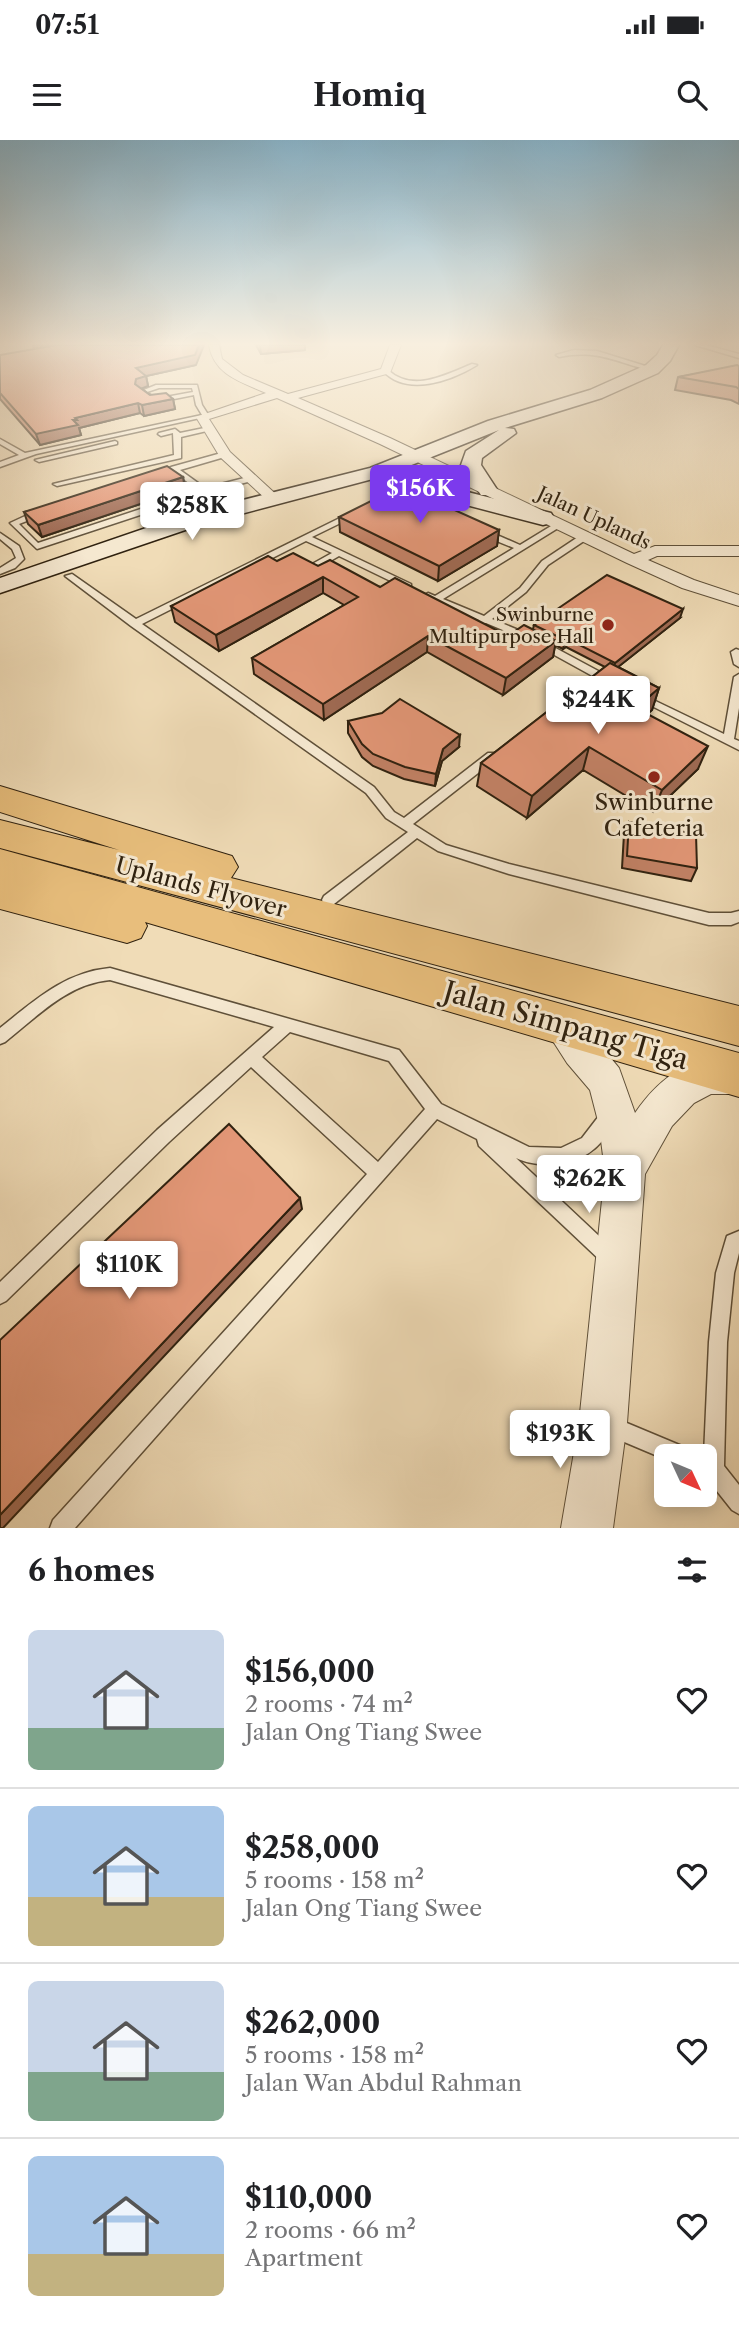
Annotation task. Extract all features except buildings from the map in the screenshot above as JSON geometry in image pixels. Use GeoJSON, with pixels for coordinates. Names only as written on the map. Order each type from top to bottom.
{"type":"FeatureCollection","features":[{"type":"Feature","properties":{"kind":"main road"},"geometry":{"type":"LineString","coordinates":[[382,484],[457,441],[495,425],[549,410]]}},
{"type":"Feature","properties":{"kind":"main road"},"geometry":{"type":"LineString","coordinates":[[488,491],[471,465],[473,455],[537,414]]}},
{"type":"Feature","properties":{"kind":"main road"},"geometry":{"type":"LineString","coordinates":[[7,576],[195,519],[426,461],[509,431]]}},
{"type":"Feature","properties":{"kind":"main road"},"geometry":{"type":"LineString","coordinates":[[385,441],[457,441]]}},
{"type":"Feature","properties":{"kind":"main road"},"geometry":{"type":"LineString","coordinates":[[0,604],[69,576],[266,509],[382,484],[428,486],[551,522]]}},
{"type":"Feature","properties":{"kind":"main road"},"geometry":{"type":"LineString","coordinates":[[0,799],[330,900],[411,929],[477,979]]}},
{"type":"Feature","properties":{"kind":"main road","name":"Uplands Flyover"},"geometry":{"type":"LineString","coordinates":[[0,834],[397,957]]}},
{"type":"Feature","properties":{"kind":"main road","name":"Uplands Flyover"},"geometry":{"type":"LineString","coordinates":[[0,864],[397,957]]}},
{"type":"Feature","properties":{"kind":"main road"},"geometry":{"type":"LineString","coordinates":[[0,893],[386,992],[477,979]]}},
{"type":"Feature","properties":{"kind":"main road","name":"Jalan Simpang Tiga"},"geometry":{"type":"LineString","coordinates":[[397,957],[477,979],[739,1026]]}},
{"type":"Feature","properties":{"kind":"main road","name":"Jalan Simpang Tiga"},"geometry":{"type":"LineString","coordinates":[[477,979],[560,1024],[739,1076]]}},
{"type":"Feature","properties":{"kind":"street"},"geometry":{"type":"LineString","coordinates":[[240,410],[206,421],[225,454],[273,498]]}},
{"type":"Feature","properties":{"kind":"street","name":"Jalan Uplands"},"geometry":{"type":"LineString","coordinates":[[313,410],[385,441],[633,560],[688,584],[739,601]]}},
{"type":"Feature","properties":{"kind":"street"},"geometry":{"type":"LineString","coordinates":[[633,560],[655,551],[739,551]]}},
{"type":"Feature","properties":{"kind":"street"},"geometry":{"type":"LineString","coordinates":[[560,1024],[607,1081],[614,1105],[625,1171],[603,1423],[587,1528]]}},
{"type":"Feature","properties":{"kind":"street"},"geometry":{"type":"LineString","coordinates":[[625,1171],[658,1110],[686,1086],[712,1076],[739,1076]]}},
{"type":"Feature","properties":{"kind":"lane"},"geometry":{"type":"LineString","coordinates":[[199,410],[206,421]]}},
{"type":"Feature","properties":{"kind":"lane"},"geometry":{"type":"LineString","coordinates":[[178,436],[206,421]]}},
{"type":"Feature","properties":{"kind":"lane"},"geometry":{"type":"LineString","coordinates":[[1,464],[24,455],[206,421]]}},
{"type":"Feature","properties":{"kind":"lane"},"geometry":{"type":"LineString","coordinates":[[39,460],[175,430],[178,436],[178,456],[57,484]]}},
{"type":"Feature","properties":{"kind":"lane"},"geometry":{"type":"LineString","coordinates":[[0,441],[24,455]]}},
{"type":"Feature","properties":{"kind":"lane"},"geometry":{"type":"LineString","coordinates":[[0,453],[12,448]]}},
{"type":"Feature","properties":{"kind":"lane"},"geometry":{"type":"LineString","coordinates":[[148,478],[225,454]]}},
{"type":"Feature","properties":{"kind":"lane"},"geometry":{"type":"LineString","coordinates":[[174,470],[204,491]]}},
{"type":"Feature","properties":{"kind":"lane"},"geometry":{"type":"LineString","coordinates":[[45,511],[14,523],[37,546],[252,478]]}},
{"type":"Feature","properties":{"kind":"lane"},"geometry":{"type":"LineString","coordinates":[[134,624],[360,510]]}},
{"type":"Feature","properties":{"kind":"lane"},"geometry":{"type":"LineString","coordinates":[[436,599],[520,548],[551,522]]}},
{"type":"Feature","properties":{"kind":"lane"},"geometry":{"type":"LineString","coordinates":[[473,527],[520,548]]}},
{"type":"Feature","properties":{"kind":"lane"},"geometry":{"type":"LineString","coordinates":[[0,535],[16,548],[20,559],[7,576]]}},
{"type":"Feature","properties":{"kind":"lane"},"geometry":{"type":"LineString","coordinates":[[304,537],[483,621],[532,639],[675,716],[734,743],[739,677]]}},
{"type":"Feature","properties":{"kind":"lane"},"geometry":{"type":"LineString","coordinates":[[483,621],[523,590],[545,563],[584,537]]}},
{"type":"Feature","properties":{"kind":"lane"},"geometry":{"type":"LineString","coordinates":[[16,548],[31,542]]}},
{"type":"Feature","properties":{"kind":"lane"},"geometry":{"type":"LineString","coordinates":[[317,565],[338,554]]}},
{"type":"Feature","properties":{"kind":"lane"},"geometry":{"type":"LineString","coordinates":[[341,565],[351,559]]}},
{"type":"Feature","properties":{"kind":"lane"},"geometry":{"type":"LineString","coordinates":[[69,576],[340,768],[369,790],[390,815],[461,855],[709,919],[731,919],[739,916]]}},
{"type":"Feature","properties":{"kind":"lane"},"geometry":{"type":"LineString","coordinates":[[736,652],[739,664]]}},
{"type":"Feature","properties":{"kind":"lane"},"geometry":{"type":"LineString","coordinates":[[330,900],[393,852],[410,828],[500,750]]}},
{"type":"Feature","properties":{"kind":"lane"},"geometry":{"type":"LineString","coordinates":[[0,1037],[75,980],[93,974],[128,978],[394,1055],[435,1110],[528,1155],[562,1156],[588,1144],[607,1120],[614,1105]]}},
{"type":"Feature","properties":{"kind":"lane"},"geometry":{"type":"LineString","coordinates":[[0,1295],[163,1136],[288,1024]]}},
{"type":"Feature","properties":{"kind":"lane"},"geometry":{"type":"LineString","coordinates":[[252,1058],[377,1172]]}},
{"type":"Feature","properties":{"kind":"lane"},"geometry":{"type":"LineString","coordinates":[[61,1528],[435,1110]]}},
{"type":"Feature","properties":{"kind":"lane"},"geometry":{"type":"LineString","coordinates":[[478,1132],[617,1264]]}},
{"type":"Feature","properties":{"kind":"lane"},"geometry":{"type":"LineString","coordinates":[[711,1444],[725,1273],[733,1242],[739,1240]]}},
{"type":"Feature","properties":{"kind":"lane"},"geometry":{"type":"LineString","coordinates":[[603,1423],[654,1444]]}},
{"type":"Feature","properties":{"kind":"lane"},"geometry":{"type":"LineString","coordinates":[[718,1476],[737,1496]]}},
{"type":"Feature","properties":{"kind":"place","name":"Swinburne Multipurpose Hall"},"geometry":{"type":"Point","coordinates":[608,625]}},
{"type":"Feature","properties":{"kind":"place","name":"Swinburne Cafeteria"},"geometry":{"type":"Point","coordinates":[654,777]}}]}
